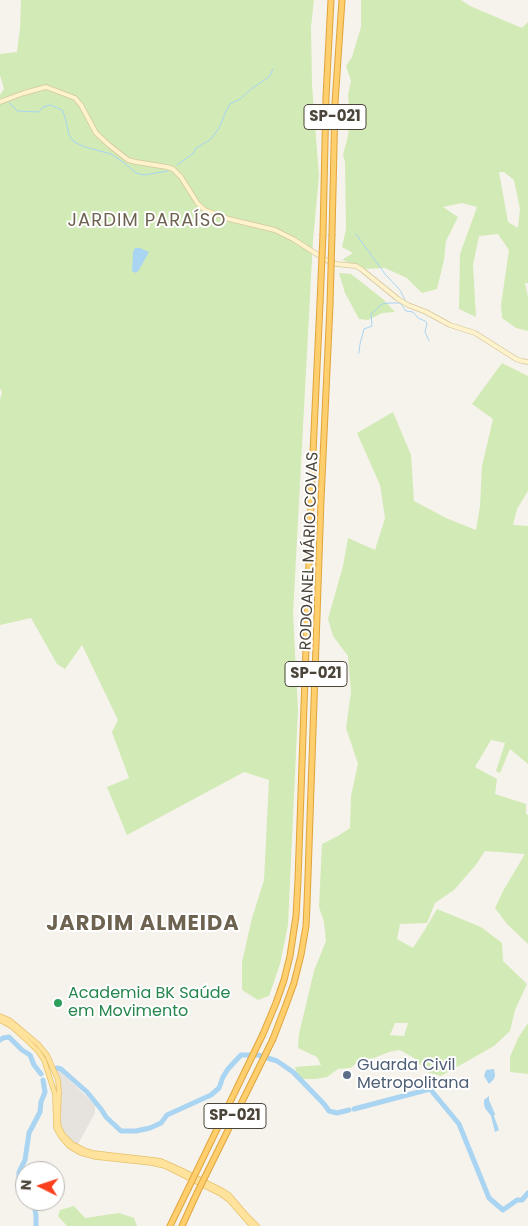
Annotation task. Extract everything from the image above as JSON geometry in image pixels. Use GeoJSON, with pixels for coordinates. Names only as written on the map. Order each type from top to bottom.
{"type":"FeatureCollection","features":[{"type":"Feature","properties":{"kind":"highway","name":"RODOANEL MÁRIO COVAS"},"geometry":{"type":"LineString","coordinates":[[170,1226],[263,1034],[276,1003],[290,956],[296,916],[331,0]]}},
{"type":"Feature","properties":{"kind":"highway","name":"RODOANEL MÁRIO COVAS"},"geometry":{"type":"LineString","coordinates":[[182,1226],[273,1039],[294,983],[306,926],[330,305],[335,103],[342,0]]}},
{"type":"Feature","properties":{"kind":"main road"},"geometry":{"type":"LineString","coordinates":[[0,102],[46,87],[78,100],[96,133],[114,150],[128,160],[173,169],[181,177],[198,204],[205,210],[229,219],[276,230],[326,260],[336,264],[356,266],[403,302],[450,325],[475,333],[516,359],[528,362]]}},
{"type":"Feature","properties":{"kind":"main road"},"geometry":{"type":"LineString","coordinates":[[0,1018],[8,1020],[38,1044],[52,1064],[59,1082],[59,1127],[63,1135],[72,1144],[93,1153],[161,1161],[223,1191],[257,1226]]}},
{"type":"Feature","properties":{"kind":"main road"},"geometry":{"type":"LineString","coordinates":[[0,1018],[35,1047],[41,1056],[53,1084],[56,1128],[61,1137],[70,1146],[81,1153],[96,1157],[165,1166],[221,1194],[229,1200],[252,1226]]}},
{"type":"Feature","properties":{"kind":"main road"},"geometry":{"type":"LineString","coordinates":[[46,1066],[52,1064]]}},
{"type":"Feature","properties":{"kind":"main road"},"geometry":{"type":"LineString","coordinates":[[53,1084],[55,1085],[59,1082]]}},
{"type":"Feature","properties":{"kind":"shaded area"},"geometry":{"type":"Polygon","coordinates":[[[59,1070],[95,1106],[95,1113],[77,1146],[66,1137],[60,1125],[61,1082],[57,1071],[59,1070]]]}},
{"type":"Feature","properties":{"kind":"green space"},"geometry":{"type":"Polygon","coordinates":[[[21,0],[314,0],[311,27],[312,85],[319,176],[313,240],[293,614],[298,710],[288,925],[280,964],[269,996],[258,1000],[242,990],[242,962],[252,918],[264,880],[269,780],[244,772],[127,835],[107,787],[129,778],[112,732],[118,720],[82,645],[65,669],[57,664],[31,618],[0,625],[0,400],[2,392],[0,388],[0,95],[4,89],[0,75],[0,54],[17,52],[21,0]]]}},
{"type":"Feature","properties":{"kind":"green space"},"geometry":{"type":"Polygon","coordinates":[[[361,0],[461,0],[470,6],[522,28],[528,22],[528,283],[525,283],[528,297],[528,331],[516,328],[502,318],[501,305],[509,250],[498,234],[479,236],[473,265],[476,317],[459,309],[460,254],[477,207],[462,203],[443,207],[458,217],[446,241],[444,260],[437,289],[422,293],[407,278],[385,268],[367,269],[342,260],[353,253],[342,247],[346,229],[345,162],[343,155],[348,136],[350,117],[348,95],[351,81],[346,66],[352,57],[361,27],[361,0]],[[499,172],[508,222],[518,228],[520,209],[514,180],[504,172],[499,172]]]}},
{"type":"Feature","properties":{"kind":"green space"},"geometry":{"type":"Polygon","coordinates":[[[339,273],[351,274],[383,299],[395,312],[382,313],[368,320],[359,319],[345,293],[339,273]]]}},
{"type":"Feature","properties":{"kind":"green space"},"geometry":{"type":"Polygon","coordinates":[[[502,363],[528,376],[528,491],[517,509],[513,525],[528,526],[528,764],[510,749],[500,773],[496,771],[505,743],[491,740],[475,767],[497,779],[495,794],[526,804],[526,814],[528,815],[528,944],[507,924],[495,908],[525,854],[485,851],[475,866],[454,890],[435,903],[427,923],[400,924],[397,939],[413,948],[437,909],[481,927],[502,943],[503,961],[527,984],[515,1010],[510,1031],[494,1046],[441,1076],[427,1072],[414,1058],[400,1050],[360,1060],[351,1068],[338,1069],[327,1077],[299,1079],[295,1067],[321,1065],[317,1057],[298,1048],[299,1034],[314,971],[326,941],[324,922],[319,907],[322,844],[350,828],[351,796],[358,764],[346,728],[351,692],[348,656],[333,636],[328,619],[343,566],[348,538],[375,550],[385,518],[380,485],[357,433],[393,412],[411,455],[414,501],[446,518],[476,530],[480,506],[482,466],[493,419],[472,404],[502,363]],[[395,1023],[390,1035],[404,1036],[408,1023],[395,1023]]]}},
{"type":"Feature","properties":{"kind":"green space"},"geometry":{"type":"Polygon","coordinates":[[[528,1023],[528,1074],[510,1072],[510,1057],[518,1038],[528,1023]]]}},
{"type":"Feature","properties":{"kind":"green space"},"geometry":{"type":"Polygon","coordinates":[[[74,1206],[85,1218],[119,1213],[134,1218],[137,1226],[67,1226],[58,1216],[60,1211],[65,1211],[65,1209],[74,1206]]]}},
{"type":"Feature","properties":{"kind":"water"},"geometry":{"type":"Polygon","coordinates":[[[135,248],[149,252],[136,273],[132,271],[135,248]]]}},
{"type":"Feature","properties":{"kind":"water"},"geometry":{"type":"Polygon","coordinates":[[[494,1069],[494,1079],[489,1084],[484,1076],[486,1070],[494,1069]]]}},
{"type":"Feature","properties":{"kind":"water"},"geometry":{"type":"Polygon","coordinates":[[[489,1096],[499,1130],[495,1132],[491,1116],[484,1104],[484,1100],[489,1096]]]}},
{"type":"Feature","properties":{"kind":"waterway"},"geometry":{"type":"LineString","coordinates":[[177,165],[194,153],[195,149],[211,139],[219,128],[230,104],[240,99],[269,77],[273,69]]}},
{"type":"Feature","properties":{"kind":"waterway"},"geometry":{"type":"LineString","coordinates":[[9,102],[17,111],[39,112],[43,107],[51,105],[62,110],[69,135],[74,142],[111,154],[136,173],[144,175],[168,171]]}},
{"type":"Feature","properties":{"kind":"waterway"},"geometry":{"type":"LineString","coordinates":[[356,234],[385,274],[400,290],[405,300]]}},
{"type":"Feature","properties":{"kind":"waterway"},"geometry":{"type":"LineString","coordinates":[[359,353],[364,329],[372,326],[371,314],[382,304],[400,303],[406,311],[413,312],[418,318],[425,321],[427,323],[425,332],[429,341]]}},
{"type":"Feature","properties":{"kind":"waterway"},"geometry":{"type":"LineString","coordinates":[[0,1040],[9,1037],[30,1055],[34,1065],[41,1074]]}},
{"type":"Feature","properties":{"kind":"waterway"},"geometry":{"type":"LineString","coordinates":[[57,1068],[61,1069],[87,1092],[106,1117],[121,1131],[136,1131],[150,1128],[161,1123],[167,1115],[211,1095],[219,1088],[228,1069],[241,1055],[258,1055],[277,1061],[293,1072],[329,1111],[337,1113],[349,1110]]}},
{"type":"Feature","properties":{"kind":"waterway"},"geometry":{"type":"LineString","coordinates":[[24,1161],[29,1133],[40,1112],[45,1092],[43,1080]]}},
{"type":"Feature","properties":{"kind":"waterway"},"geometry":{"type":"LineString","coordinates":[[354,1109],[430,1089],[459,1124],[489,1198],[503,1210],[517,1200],[522,1200],[528,1193]]}},
{"type":"Feature","properties":{"kind":"waterway"},"geometry":{"type":"LineString","coordinates":[[35,1211],[36,1226]]}},
{"type":"Feature","properties":{"kind":"place","name":"Academia BK Saúde em Movimento"},"geometry":{"type":"Point","coordinates":[58,1003]}},
{"type":"Feature","properties":{"kind":"place","name":"Guarda Civil Metropolitana"},"geometry":{"type":"Point","coordinates":[347,1075]}},
{"type":"Feature","properties":{"kind":"district","name":"JARDIM PARAÍSO"},"geometry":{"type":"Point","coordinates":[147,221]}},
{"type":"Feature","properties":{"kind":"district","name":"JARDIM ALMEIDA"},"geometry":{"type":"Point","coordinates":[143,925]}}]}
